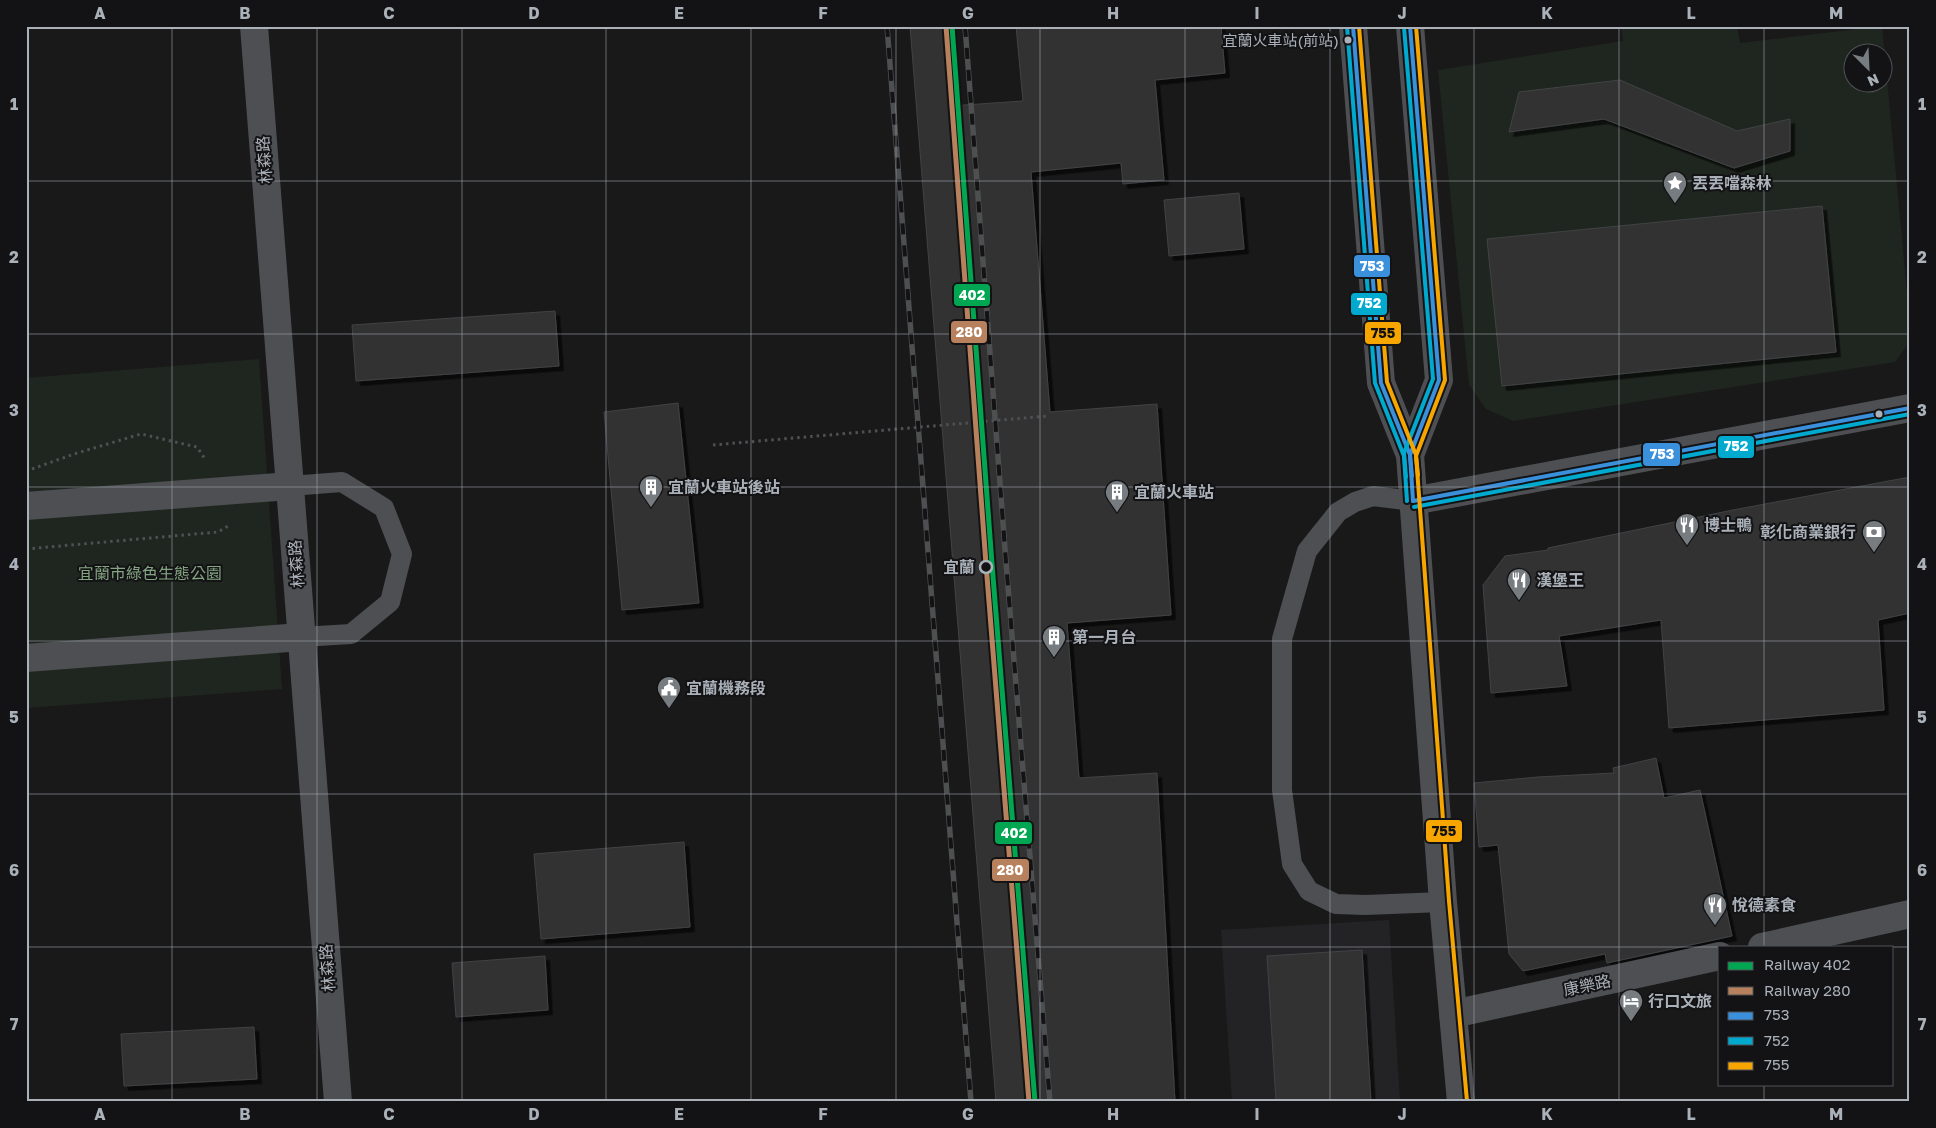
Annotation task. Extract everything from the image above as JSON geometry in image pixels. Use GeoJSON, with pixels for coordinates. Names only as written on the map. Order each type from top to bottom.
{"type":"FeatureCollection","features":[{"type":"Feature","properties":{"kind":"street","name":"林森路"},"geometry":{"type":"LineString","coordinates":[[254,26],[338,1102]]}},
{"type":"Feature","properties":{"kind":"street"},"geometry":{"type":"LineString","coordinates":[[1352,26],[1381,383],[1410,456],[1443,902],[1461,1102]]}},
{"type":"Feature","properties":{"kind":"street"},"geometry":{"type":"LineString","coordinates":[[1410,26],[1439,380],[1410,456]]}},
{"type":"Feature","properties":{"kind":"street"},"geometry":{"type":"LineString","coordinates":[[1413,501],[1910,408]]}},
{"type":"Feature","properties":{"kind":"street"},"geometry":{"type":"LineString","coordinates":[[26,506],[290,486]]}},
{"type":"Feature","properties":{"kind":"street"},"geometry":{"type":"LineString","coordinates":[[26,658],[301,637]]}},
{"type":"Feature","properties":{"kind":"street"},"geometry":{"type":"LineString","coordinates":[[1766,946],[1910,914]]}},
{"type":"Feature","properties":{"kind":"street","name":"康樂路"},"geometry":{"type":"LineString","coordinates":[[1453,1014],[1718,956]]}},
{"type":"Feature","properties":{"kind":"lane"},"geometry":{"type":"LineString","coordinates":[[290,486],[342,482],[384,508],[402,554],[390,602],[351,634],[301,637]]}},
{"type":"Feature","properties":{"kind":"lane"},"geometry":{"type":"LineString","coordinates":[[1413,501],[1373,496],[1355,502],[1338,512],[1307,551],[1282,639],[1282,790],[1292,864],[1309,890],[1336,904],[1366,905],[1443,902]]}},
{"type":"Feature","properties":{"kind":"path"},"geometry":{"type":"LineString","coordinates":[[713,445],[1048,416]]}},
{"type":"Feature","properties":{"kind":"path"},"geometry":{"type":"LineString","coordinates":[[26,471],[141,434],[197,447],[226,491]]}},
{"type":"Feature","properties":{"kind":"shaded area"},"geometry":{"type":"Polygon","coordinates":[[[1389,920],[1400,1102],[1232,1102],[1221,930],[1389,920]]]}},
{"type":"Feature","properties":{"kind":"green space","name":"丟丟噹森林"},"geometry":{"type":"Polygon","coordinates":[[[1621,26],[1737,26],[1740,43],[1882,26],[1883,42],[1844,42],[1844,92],[1888,92],[1910,341],[1895,362],[1513,421],[1486,409],[1469,385],[1438,70],[1623,41],[1621,26]]]}},
{"type":"Feature","properties":{"kind":"green space","name":"宜蘭市綠色生態公園"},"geometry":{"type":"Polygon","coordinates":[[[259,359],[282,689],[26,708],[26,378],[259,359]]]}},
{"type":"Feature","properties":{"kind":"building"},"geometry":{"type":"Polygon","coordinates":[[[910,26],[943,26],[950,106],[1023,101],[1016,26],[1221,26],[1225,73],[1155,80],[1164,180],[1123,184],[1121,163],[1031,172],[1050,412],[1157,404],[1171,615],[1067,623],[1079,778],[1157,773],[1175,1102],[996,1102],[910,26]]]}},
{"type":"Feature","properties":{"kind":"building"},"geometry":{"type":"Polygon","coordinates":[[[1620,80],[1737,131],[1790,119],[1790,151],[1734,168],[1604,119],[1509,132],[1519,92],[1620,80]]]}},
{"type":"Feature","properties":{"kind":"building"},"geometry":{"type":"Polygon","coordinates":[[[1239,193],[1244,249],[1169,256],[1164,200],[1239,193]]]}},
{"type":"Feature","properties":{"kind":"building"},"geometry":{"type":"Polygon","coordinates":[[[1822,206],[1836,352],[1502,386],[1487,239],[1822,206]]]}},
{"type":"Feature","properties":{"kind":"building"},"geometry":{"type":"Polygon","coordinates":[[[555,311],[559,366],[356,381],[352,325],[555,311]]]}},
{"type":"Feature","properties":{"kind":"building","name":"宜蘭火車站後站"},"geometry":{"type":"Polygon","coordinates":[[[678,403],[699,603],[622,610],[604,412],[678,403]]]}},
{"type":"Feature","properties":{"kind":"building"},"geometry":{"type":"Polygon","coordinates":[[[1910,477],[1910,613],[1878,620],[1884,710],[1669,728],[1661,620],[1559,636],[1567,686],[1491,693],[1483,585],[1505,556],[1548,550],[1548,548],[1733,510],[1910,477]]]}},
{"type":"Feature","properties":{"kind":"building"},"geometry":{"type":"Polygon","coordinates":[[[1656,758],[1664,798],[1700,790],[1732,936],[1607,963],[1605,954],[1523,971],[1509,954],[1498,845],[1479,847],[1474,783],[1614,773],[1613,768],[1656,758]]]}},
{"type":"Feature","properties":{"kind":"building"},"geometry":{"type":"Polygon","coordinates":[[[684,842],[690,927],[541,939],[534,854],[684,842]]]}},
{"type":"Feature","properties":{"kind":"building"},"geometry":{"type":"Polygon","coordinates":[[[1362,950],[1371,1102],[1276,1102],[1267,956],[1362,950]]]}},
{"type":"Feature","properties":{"kind":"building"},"geometry":{"type":"Polygon","coordinates":[[[545,956],[548,1010],[456,1017],[452,963],[545,956]]]}},
{"type":"Feature","properties":{"kind":"building"},"geometry":{"type":"Polygon","coordinates":[[[254,1027],[257,1079],[124,1086],[121,1034],[254,1027]]]}},
{"type":"Feature","properties":{"kind":"railway"},"geometry":{"type":"LineString","coordinates":[[887,26],[971,1102]]}},
{"type":"Feature","properties":{"kind":"railway"},"geometry":{"type":"LineString","coordinates":[[965,26],[1050,1102]]}},
{"type":"Feature","properties":{"kind":"rail line","name":"280"},"geometry":{"type":"LineString","coordinates":[[946,26],[1029,1102]]}},
{"type":"Feature","properties":{"kind":"rail line","name":"402"},"geometry":{"type":"LineString","coordinates":[[952,26],[1035,1102]]}},
{"type":"Feature","properties":{"kind":"transit line","name":"752"},"geometry":{"type":"LineString","coordinates":[[1347,26],[1375,383],[1404,456],[1407,501]]}},
{"type":"Feature","properties":{"kind":"transit line","name":"753"},"geometry":{"type":"LineString","coordinates":[[1353,26],[1381,383],[1410,455],[1413,501]]}},
{"type":"Feature","properties":{"kind":"transit line","name":"755"},"geometry":{"type":"LineString","coordinates":[[1359,26],[1387,382],[1416,455],[1449,901],[1467,1101]]}},
{"type":"Feature","properties":{"kind":"transit line","name":"753"},"geometry":{"type":"LineString","coordinates":[[1410,26],[1439,380],[1410,455],[1412,476]]}},
{"type":"Feature","properties":{"kind":"transit line","name":"755"},"geometry":{"type":"LineString","coordinates":[[1416,26],[1445,380],[1416,456],[1418,475]]}},
{"type":"Feature","properties":{"kind":"transit line","name":"752"},"geometry":{"type":"LineString","coordinates":[[1404,27],[1433,379],[1404,453],[1406,477]]}},
{"type":"Feature","properties":{"kind":"transit line","name":"753"},"geometry":{"type":"LineString","coordinates":[[1413,501],[1910,408]]}},
{"type":"Feature","properties":{"kind":"transit line","name":"752"},"geometry":{"type":"LineString","coordinates":[[1414,507],[1910,414]]}},
{"type":"Feature","properties":{"kind":"place","name":"宜蘭火車站(前站)"},"geometry":{"type":"Point","coordinates":[1348,40]}},
{"type":"Feature","properties":{"kind":"place","name":"丟丟噹森林"},"geometry":{"type":"Point","coordinates":[1675,204]}},
{"type":"Feature","properties":{"kind":"place","name":"宜蘭火車站後站"},"geometry":{"type":"Point","coordinates":[651,508]}},
{"type":"Feature","properties":{"kind":"place","name":"宜蘭火車站"},"geometry":{"type":"Point","coordinates":[1117,513]}},
{"type":"Feature","properties":{"kind":"place","name":"博士鴨"},"geometry":{"type":"Point","coordinates":[1687,546]}},
{"type":"Feature","properties":{"kind":"place","name":"彰化商業銀行"},"geometry":{"type":"Point","coordinates":[1874,553]}},
{"type":"Feature","properties":{"kind":"place","name":"宜蘭"},"geometry":{"type":"Point","coordinates":[986,567]}},
{"type":"Feature","properties":{"kind":"place","name":"漢堡王"},"geometry":{"type":"Point","coordinates":[1519,601]}},
{"type":"Feature","properties":{"kind":"place","name":"第一月台"},"geometry":{"type":"Point","coordinates":[1054,658]}},
{"type":"Feature","properties":{"kind":"place","name":"宜蘭機務段"},"geometry":{"type":"Point","coordinates":[669,709]}},
{"type":"Feature","properties":{"kind":"place","name":"悅德素食"},"geometry":{"type":"Point","coordinates":[1715,926]}},
{"type":"Feature","properties":{"kind":"place","name":"行口文旅"},"geometry":{"type":"Point","coordinates":[1631,1022]}}]}
